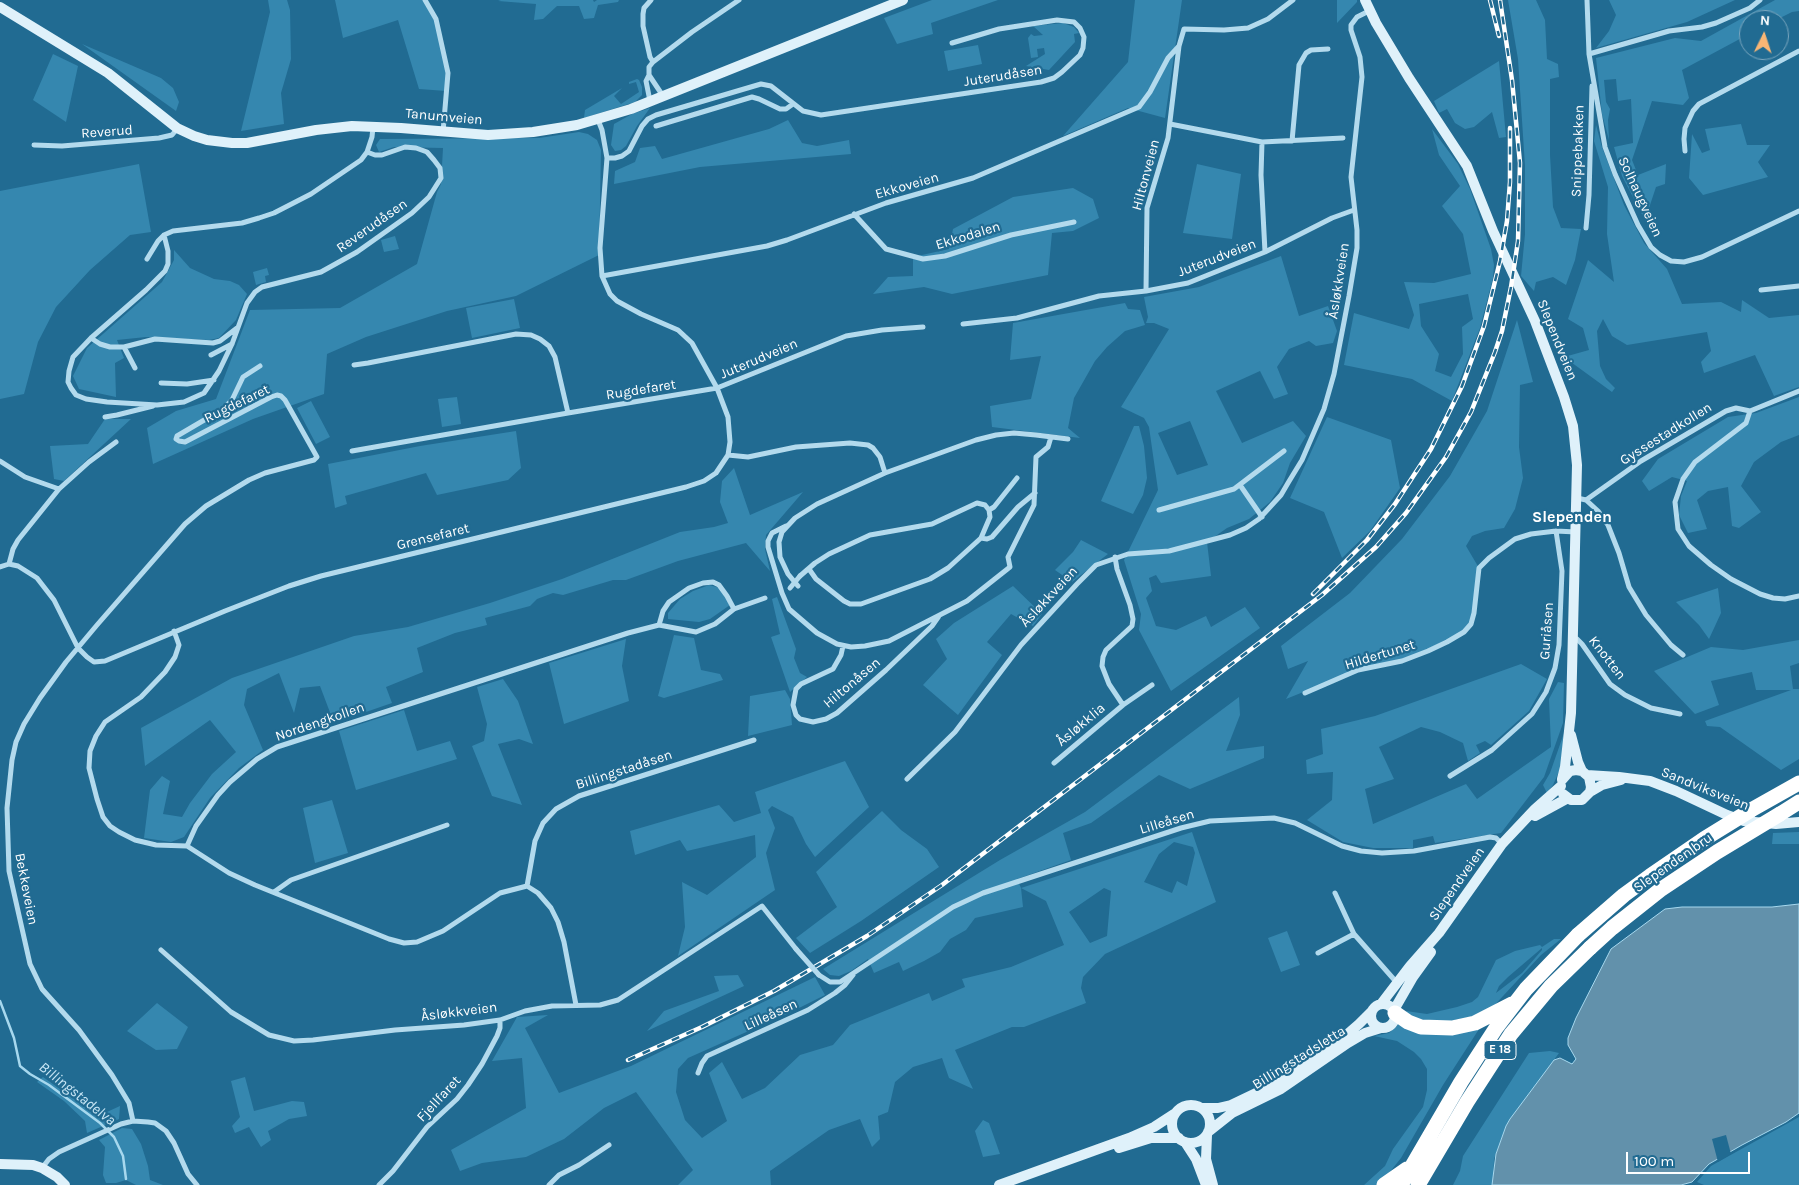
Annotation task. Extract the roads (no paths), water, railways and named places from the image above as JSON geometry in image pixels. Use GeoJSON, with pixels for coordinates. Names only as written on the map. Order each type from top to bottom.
{"type":"FeatureCollection","features":[{"type":"Feature","properties":{"kind":"highway","name":"Slependen bru"},"geometry":{"type":"LineString","coordinates":[[1516,1002],[1546,967],[1578,935],[1624,895],[1704,839],[1799,783]]}},
{"type":"Feature","properties":{"kind":"highway","name":"Slependen bru"},"geometry":{"type":"LineString","coordinates":[[1418,1185],[1467,1102],[1511,1034],[1551,986],[1628,915],[1673,881],[1799,802]]}},
{"type":"Feature","properties":{"kind":"highway","name":"E 18"},"geometry":{"type":"LineString","coordinates":[[1395,1012],[1408,1022],[1421,1027],[1452,1028],[1475,1023],[1516,1002]]}},
{"type":"Feature","properties":{"kind":"highway","name":"E 18"},"geometry":{"type":"LineString","coordinates":[[1401,1185],[1480,1052],[1516,1002]]}},
{"type":"Feature","properties":{"kind":"highway","name":"E 18"},"geometry":{"type":"LineString","coordinates":[[1384,1185],[1412,1166]]}},
{"type":"Feature","properties":{"kind":"main road","name":"Tanumveien"},"geometry":{"type":"LineString","coordinates":[[0,7],[108,74],[177,128],[207,140],[247,144],[316,130],[352,126],[488,135],[553,129],[598,120],[903,0]]}},
{"type":"Feature","properties":{"kind":"main road","name":"Slependveien"},"geometry":{"type":"LineString","coordinates":[[1365,0],[1410,80],[1467,166],[1493,231],[1528,306],[1562,390],[1573,426],[1581,499],[1576,532],[1570,730],[1561,783],[1535,809],[1504,845],[1448,922],[1410,966],[1381,1004]]}},
{"type":"Feature","properties":{"kind":"main road","name":"Slependveien"},"geometry":{"type":"LineString","coordinates":[[1570,730],[1574,750],[1585,773]]}},
{"type":"Feature","properties":{"kind":"main road"},"geometry":{"type":"LineString","coordinates":[[1576,770],[1585,773],[1591,782],[1590,792],[1582,800],[1576,801],[1568,798],[1563,793],[1561,783],[1570,772],[1576,770]]}},
{"type":"Feature","properties":{"kind":"main road","name":"Sandviksveien"},"geometry":{"type":"LineString","coordinates":[[1585,773],[1650,781],[1744,821],[1776,824],[1799,822]]}},
{"type":"Feature","properties":{"kind":"main road","name":"Sandviksveien"},"geometry":{"type":"LineString","coordinates":[[1590,792],[1611,782],[1630,778]]}},
{"type":"Feature","properties":{"kind":"main road","name":"Slependveien"},"geometry":{"type":"LineString","coordinates":[[1395,1012],[1413,977],[1504,845],[1538,813],[1568,798]]}},
{"type":"Feature","properties":{"kind":"main road"},"geometry":{"type":"LineString","coordinates":[[1381,1004],[1388,1004],[1395,1012],[1396,1017],[1392,1024],[1385,1028],[1373,1024],[1372,1011],[1381,1004]]}},
{"type":"Feature","properties":{"kind":"main road","name":"Billingstadsletta"},"geometry":{"type":"LineString","coordinates":[[1202,1108],[1218,1108],[1231,1105],[1277,1082],[1344,1037],[1372,1011]]}},
{"type":"Feature","properties":{"kind":"main road","name":"Billingstadsletta"},"geometry":{"type":"LineString","coordinates":[[1207,1133],[1228,1116],[1281,1089],[1348,1043],[1365,1033],[1381,1028]]}},
{"type":"Feature","properties":{"kind":"main road"},"geometry":{"type":"LineString","coordinates":[[999,1185],[1129,1138],[1154,1127],[1180,1108],[1189,1105],[1202,1108],[1210,1121],[1207,1133],[1206,1159],[1213,1185]]}},
{"type":"Feature","properties":{"kind":"main road"},"geometry":{"type":"LineString","coordinates":[[1174,1114],[1172,1127],[1196,1159],[1206,1185]]}},
{"type":"Feature","properties":{"kind":"main road"},"geometry":{"type":"LineString","coordinates":[[1016,1185],[1145,1140],[1159,1137],[1198,1141],[1207,1133]]}},
{"type":"Feature","properties":{"kind":"main road"},"geometry":{"type":"LineString","coordinates":[[0,1164],[27,1165],[42,1168],[57,1177],[65,1185]]}},
{"type":"Feature","properties":{"kind":"street"},"geometry":{"type":"LineString","coordinates":[[425,0],[436,19],[448,73],[443,132]]}},
{"type":"Feature","properties":{"kind":"street"},"geometry":{"type":"LineString","coordinates":[[651,0],[644,8],[643,26],[650,57],[653,62]]}},
{"type":"Feature","properties":{"kind":"street"},"geometry":{"type":"LineString","coordinates":[[650,101],[646,81],[653,62],[692,32],[739,0]]}},
{"type":"Feature","properties":{"kind":"street","name":"Hiltonveien"},"geometry":{"type":"LineString","coordinates":[[1146,291],[1147,208],[1168,138],[1184,29],[1224,30],[1248,28],[1268,19],[1293,0]]}},
{"type":"Feature","properties":{"kind":"street","name":"Solhaugveien"},"geometry":{"type":"LineString","coordinates":[[1587,0],[1589,54],[1605,147],[1638,225],[1651,247],[1671,261],[1684,262],[1702,257],[1799,211]]}},
{"type":"Feature","properties":{"kind":"street"},"geometry":{"type":"LineString","coordinates":[[1589,54],[1669,31],[1702,27],[1750,8],[1760,0]]}},
{"type":"Feature","properties":{"kind":"street","name":"Åsløkkveien"},"geometry":{"type":"LineString","coordinates":[[907,779],[955,732],[1009,659],[1039,623],[1096,565],[1128,554],[1169,551],[1207,542],[1246,528],[1262,517],[1280,495],[1302,460],[1322,416],[1338,359],[1356,248],[1357,230],[1351,177],[1362,66],[1351,26],[1356,17],[1369,10]]}},
{"type":"Feature","properties":{"kind":"street","name":"Juterudåsen"},"geometry":{"type":"LineString","coordinates":[[607,158],[622,156],[629,151],[642,126],[656,114],[752,86],[761,84],[771,86],[803,111],[821,116],[1041,82],[1054,78],[1080,55],[1084,37],[1080,28],[1074,22],[1057,20],[999,29],[952,43]]}},
{"type":"Feature","properties":{"kind":"street","name":"Ekkoveien"},"geometry":{"type":"LineString","coordinates":[[602,276],[767,246],[886,203],[973,178],[1139,107],[1145,100],[1168,58],[1180,46]]}},
{"type":"Feature","properties":{"kind":"street"},"geometry":{"type":"LineString","coordinates":[[1292,141],[1298,74],[1302,58],[1311,50],[1328,49]]}},
{"type":"Feature","properties":{"kind":"street"},"geometry":{"type":"LineString","coordinates":[[1685,151],[1685,128],[1693,111],[1699,104],[1799,51]]}},
{"type":"Feature","properties":{"kind":"street"},"geometry":{"type":"LineString","coordinates":[[649,75],[663,96]]}},
{"type":"Feature","properties":{"kind":"street","name":"Snippebakken"},"geometry":{"type":"LineString","coordinates":[[1586,228],[1589,195],[1592,76]]}},
{"type":"Feature","properties":{"kind":"street","name":"Juterudåsen"},"geometry":{"type":"LineString","coordinates":[[656,126],[752,97],[780,109],[786,109],[793,104]]}},
{"type":"Feature","properties":{"kind":"street","name":"Juterudveien"},"geometry":{"type":"LineString","coordinates":[[598,120],[602,130],[607,158],[600,248],[602,276],[610,294],[616,301],[640,314],[667,325],[686,337],[692,343],[717,388],[846,336],[882,330],[923,327]]}},
{"type":"Feature","properties":{"kind":"street","name":"Hiltonveien"},"geometry":{"type":"LineString","coordinates":[[1170,124],[1262,142],[1343,138]]}},
{"type":"Feature","properties":{"kind":"street"},"geometry":{"type":"LineString","coordinates":[[147,259],[155,244],[164,235],[173,230],[242,223],[274,213],[311,194],[361,160],[368,152],[373,126]]}},
{"type":"Feature","properties":{"kind":"street","name":"Reverud"},"geometry":{"type":"LineString","coordinates":[[34,145],[62,146],[159,138],[172,135],[177,128]]}},
{"type":"Feature","properties":{"kind":"street"},"geometry":{"type":"LineString","coordinates":[[1262,142],[1261,175],[1265,252]]}},
{"type":"Feature","properties":{"kind":"street","name":"Reverudåsen"},"geometry":{"type":"LineString","coordinates":[[164,235],[168,251],[168,264],[165,271],[91,338],[73,357],[68,382],[76,395],[86,399],[107,402],[157,405],[184,402],[204,393],[214,380],[232,344],[247,303],[255,292],[262,287],[321,272],[357,252],[412,213],[429,197],[441,178],[440,168],[428,152],[416,148],[405,148],[382,155],[368,152]]}},
{"type":"Feature","properties":{"kind":"street","name":"Juterudveien"},"geometry":{"type":"LineString","coordinates":[[963,324],[1017,318],[1098,296],[1146,291],[1188,283],[1265,252],[1332,218],[1354,210]]}},
{"type":"Feature","properties":{"kind":"street","name":"Ekkodalen"},"geometry":{"type":"LineString","coordinates":[[854,214],[886,249],[923,259],[945,256],[1011,235],[1074,222]]}},
{"type":"Feature","properties":{"kind":"street"},"geometry":{"type":"LineString","coordinates":[[1761,290],[1799,286]]}},
{"type":"Feature","properties":{"kind":"street"},"geometry":{"type":"LineString","coordinates":[[91,338],[100,344],[110,347],[124,347],[155,340],[213,344],[237,328]]}},
{"type":"Feature","properties":{"kind":"street"},"geometry":{"type":"LineString","coordinates":[[354,365],[368,364],[516,334],[531,335],[549,346],[555,356],[568,413]]}},
{"type":"Feature","properties":{"kind":"street"},"geometry":{"type":"LineString","coordinates":[[211,356],[227,345],[232,344]]}},
{"type":"Feature","properties":{"kind":"street"},"geometry":{"type":"LineString","coordinates":[[124,347],[134,368]]}},
{"type":"Feature","properties":{"kind":"street","name":"Rugdefaret"},"geometry":{"type":"LineString","coordinates":[[78,648],[186,524],[206,506],[226,492],[265,473],[314,460],[317,457],[294,415],[281,396],[271,396],[185,442],[179,442],[176,439],[177,436],[223,409],[232,400],[242,377],[260,366]]}},
{"type":"Feature","properties":{"kind":"street"},"geometry":{"type":"LineString","coordinates":[[161,383],[187,384],[214,380]]}},
{"type":"Feature","properties":{"kind":"street"},"geometry":{"type":"LineString","coordinates":[[717,388],[728,417],[730,436],[728,455],[748,457],[796,446],[860,443],[873,448],[880,457],[885,473]]}},
{"type":"Feature","properties":{"kind":"street","name":"Rugdefaret"},"geometry":{"type":"LineString","coordinates":[[352,451],[717,388]]}},
{"type":"Feature","properties":{"kind":"street"},"geometry":{"type":"LineString","coordinates":[[1799,391],[1750,411],[1746,423],[1695,462],[1683,479],[1675,502],[1678,529],[1689,546],[1711,565],[1731,579],[1760,594],[1785,599],[1799,596]]}},
{"type":"Feature","properties":{"kind":"street"},"geometry":{"type":"LineString","coordinates":[[105,417],[117,416],[157,405]]}},
{"type":"Feature","properties":{"kind":"street","name":"Gyssestadkollen"},"geometry":{"type":"LineString","coordinates":[[1581,499],[1706,421],[1736,408],[1750,411]]}},
{"type":"Feature","properties":{"kind":"street","name":"Hiltonåsen"},"geometry":{"type":"LineString","coordinates":[[1051,437],[1048,447],[1037,454],[1035,460],[1035,492],[1032,509],[1008,556],[1010,567],[967,601],[889,641],[866,646],[843,646],[824,638],[789,609],[770,555],[768,541],[775,530],[786,526],[817,504],[885,473],[976,440],[1014,433],[1051,437],[1068,439]]}},
{"type":"Feature","properties":{"kind":"street"},"geometry":{"type":"LineString","coordinates":[[9,564],[13,549],[18,540],[58,489],[116,442]]}},
{"type":"Feature","properties":{"kind":"street"},"geometry":{"type":"LineString","coordinates":[[1160,510],[1226,492],[1240,485],[1284,451]]}},
{"type":"Feature","properties":{"kind":"street","name":"Grensefaret"},"geometry":{"type":"LineString","coordinates":[[78,648],[94,662],[106,661],[290,586],[321,576],[686,487],[716,473],[728,455]]}},
{"type":"Feature","properties":{"kind":"street"},"geometry":{"type":"LineString","coordinates":[[0,461],[25,477],[58,489]]}},
{"type":"Feature","properties":{"kind":"street"},"geometry":{"type":"LineString","coordinates":[[989,510],[994,507],[1017,478]]}},
{"type":"Feature","properties":{"kind":"street"},"geometry":{"type":"LineString","coordinates":[[1240,485],[1262,517]]}},
{"type":"Feature","properties":{"kind":"street"},"geometry":{"type":"LineString","coordinates":[[980,538],[987,539],[992,537],[1018,507],[1035,492]]}},
{"type":"Feature","properties":{"kind":"street"},"geometry":{"type":"LineString","coordinates":[[1581,499],[1598,511],[1608,525],[1629,587],[1646,615],[1671,645],[1684,656]]}},
{"type":"Feature","properties":{"kind":"street"},"geometry":{"type":"LineString","coordinates":[[782,593],[790,588],[800,576],[809,569],[829,554],[870,535],[932,524],[977,503],[985,505],[989,510],[990,517],[980,538],[957,561],[939,574],[861,604],[850,604],[844,601],[816,579],[809,569]]}},
{"type":"Feature","properties":{"kind":"street"},"geometry":{"type":"LineString","coordinates":[[786,526],[780,537],[778,549],[784,567],[798,586]]}},
{"type":"Feature","properties":{"kind":"street","name":"Hildertunet"},"geometry":{"type":"LineString","coordinates":[[1305,693],[1358,670],[1402,661],[1428,651],[1464,632],[1471,624],[1480,568],[1484,563],[1515,539],[1531,534],[1556,531],[1576,532]]}},
{"type":"Feature","properties":{"kind":"street","name":"Guriåsen"},"geometry":{"type":"LineString","coordinates":[[1450,776],[1492,750],[1532,714],[1546,692],[1555,668],[1559,645],[1562,571],[1556,531]]}},
{"type":"Feature","properties":{"kind":"street","name":"Åsløkklia"},"geometry":{"type":"LineString","coordinates":[[1115,557],[1117,569],[1130,604],[1133,620],[1132,626],[1106,650],[1102,657],[1102,666],[1109,684],[1123,704]]}},
{"type":"Feature","properties":{"kind":"street"},"geometry":{"type":"LineString","coordinates":[[0,567],[9,564],[18,566],[28,571],[45,588],[78,648]]}},
{"type":"Feature","properties":{"kind":"street"},"geometry":{"type":"LineString","coordinates":[[659,625],[663,611],[669,602],[689,588],[703,583],[713,582],[719,585],[734,609]]}},
{"type":"Feature","properties":{"kind":"street","name":"Nordengkollen"},"geometry":{"type":"LineString","coordinates":[[187,846],[196,826],[218,795],[230,782],[257,759],[278,748],[490,677],[659,625],[696,632],[715,624],[734,609],[765,598]]}},
{"type":"Feature","properties":{"kind":"street","name":"Hiltonåsen"},"geometry":{"type":"LineString","coordinates":[[843,646],[842,655],[833,669],[801,684],[796,689],[793,705],[796,716],[800,719],[813,722],[826,719],[837,713],[932,626],[939,615]]}},
{"type":"Feature","properties":{"kind":"street"},"geometry":{"type":"LineString","coordinates":[[174,632],[179,645],[175,657],[165,672],[141,697],[105,722],[96,736],[90,751],[89,768],[97,799],[103,817],[110,826],[135,840],[156,845],[187,846],[229,873],[389,939],[404,943],[417,942],[442,931],[500,893],[526,886],[538,893],[551,908],[558,922],[564,942],[576,1004]]}},
{"type":"Feature","properties":{"kind":"street","name":"Knotten"},"geometry":{"type":"LineString","coordinates":[[1572,637],[1582,644],[1610,684],[1625,695],[1651,708],[1680,714]]}},
{"type":"Feature","properties":{"kind":"street","name":"Bekkeveien"},"geometry":{"type":"LineString","coordinates":[[78,648],[40,698],[24,724],[16,742],[6,808],[9,871],[30,964],[42,989],[79,1030],[112,1074],[129,1103],[133,1121]]}},
{"type":"Feature","properties":{"kind":"street","name":"Åsløkklia"},"geometry":{"type":"LineString","coordinates":[[1054,763],[1123,704],[1152,685]]}},
{"type":"Feature","properties":{"kind":"street","name":"Billingstadåsen"},"geometry":{"type":"LineString","coordinates":[[526,886],[535,841],[543,823],[556,809],[579,796],[754,740]]}},
{"type":"Feature","properties":{"kind":"street","name":"Lilleåsen"},"geometry":{"type":"LineString","coordinates":[[762,906],[819,975],[830,982],[840,982],[921,927],[968,899],[1005,885],[1181,828],[1210,821],[1274,818],[1311,829],[1342,846],[1361,852],[1414,851],[1490,837],[1496,838],[1504,845]]}},
{"type":"Feature","properties":{"kind":"street"},"geometry":{"type":"LineString","coordinates":[[274,892],[291,880],[447,825]]}},
{"type":"Feature","properties":{"kind":"street"},"geometry":{"type":"LineString","coordinates":[[1335,893],[1354,934],[1398,984]]}},
{"type":"Feature","properties":{"kind":"street","name":"Åsløkkveien"},"geometry":{"type":"LineString","coordinates":[[160,950],[231,1012],[268,1035],[294,1041],[313,1040],[500,1020],[524,1011],[552,1006],[600,1005],[618,1000],[762,906]]}},
{"type":"Feature","properties":{"kind":"street"},"geometry":{"type":"LineString","coordinates":[[1318,953],[1354,934]]}},
{"type":"Feature","properties":{"kind":"street","name":"Lilleåsen"},"geometry":{"type":"LineString","coordinates":[[698,1073],[702,1063],[708,1056],[808,1010],[845,985],[854,973]]}},
{"type":"Feature","properties":{"kind":"street","name":"Fjellfaret"},"geometry":{"type":"LineString","coordinates":[[379,1185],[393,1171],[427,1127],[457,1099],[468,1085],[497,1036],[500,1020]]}},
{"type":"Feature","properties":{"kind":"street"},"geometry":{"type":"LineString","coordinates":[[42,1168],[59,1152],[121,1124],[133,1121],[155,1123],[166,1131],[174,1143],[188,1174],[196,1185]]}},
{"type":"Feature","properties":{"kind":"street"},"geometry":{"type":"LineString","coordinates":[[549,1185],[559,1175],[579,1165],[609,1145]]}},
{"type":"Feature","properties":{"kind":"waterway","name":"Billingstadelva"},"geometry":{"type":"LineString","coordinates":[[0,1001],[14,1038],[20,1066],[100,1123],[114,1137],[123,1156],[126,1179]]}},
{"type":"Feature","properties":{"kind":"railway"},"geometry":{"type":"LineString","coordinates":[[1490,0],[1499,36]]}},
{"type":"Feature","properties":{"kind":"railway"},"geometry":{"type":"LineString","coordinates":[[628,1060],[702,1027],[774,991],[867,936],[942,885],[1322,595],[1376,547],[1406,513],[1446,457],[1471,412],[1502,331],[1511,287],[1518,241],[1520,163],[1512,80],[1500,0]]}},
{"type":"Feature","properties":{"kind":"railway"},"geometry":{"type":"LineString","coordinates":[[1313,594],[1367,540],[1395,504],[1431,449],[1462,386],[1484,326],[1500,261],[1507,221],[1510,182],[1510,128]]}},
{"type":"Feature","properties":{"kind":"district","name":"Slependen"},"geometry":{"type":"Point","coordinates":[1572,517]}}]}
